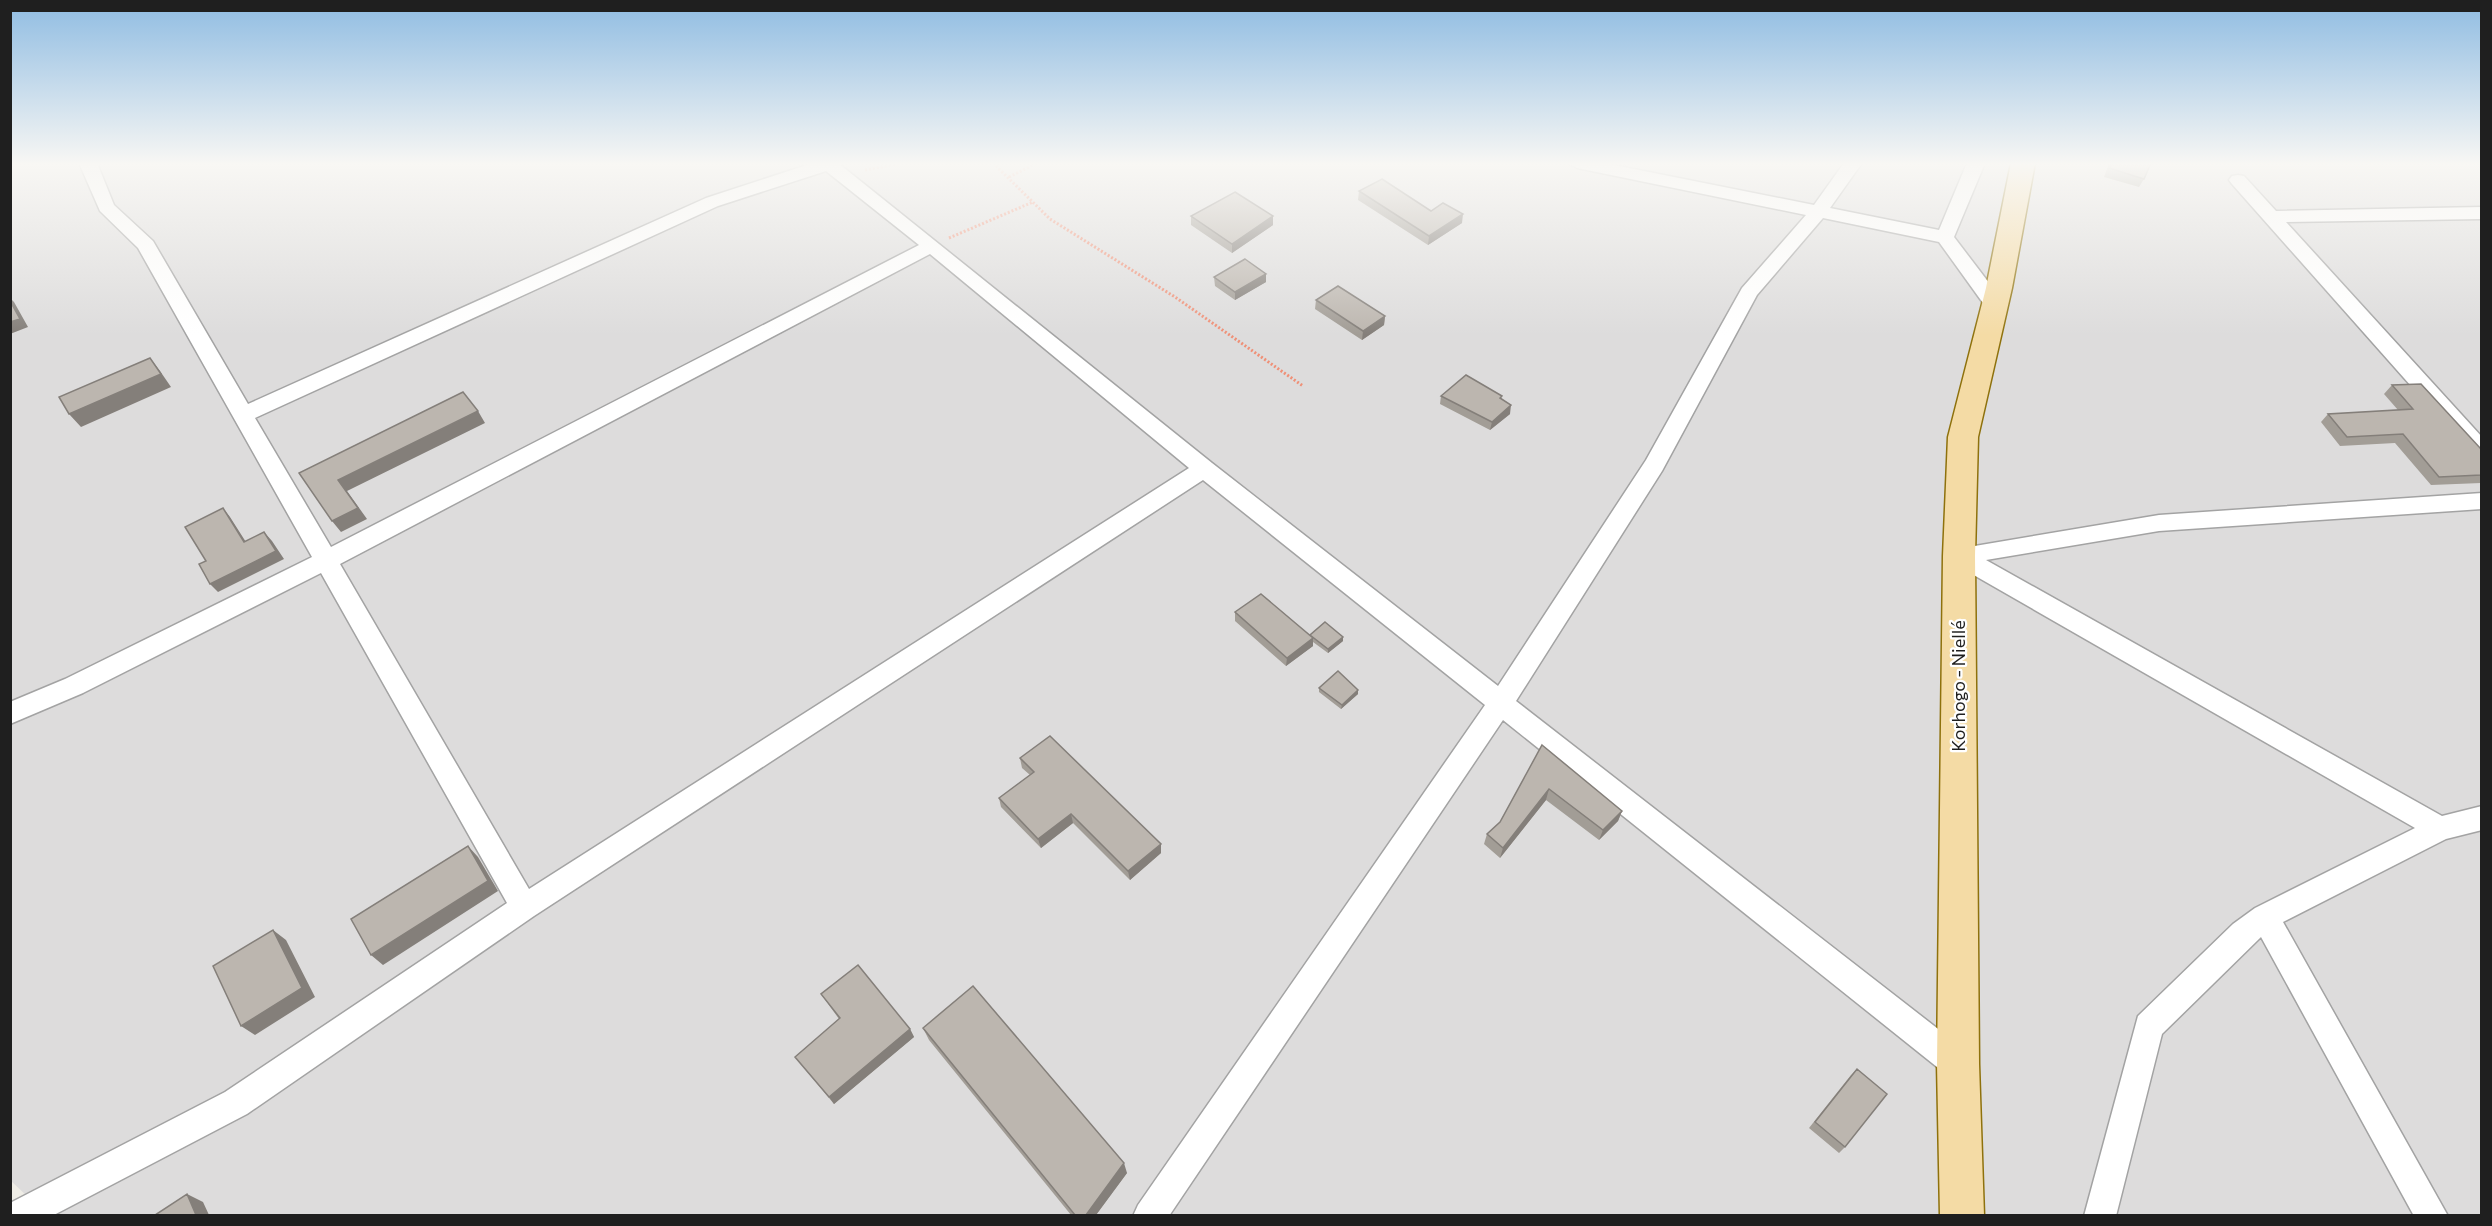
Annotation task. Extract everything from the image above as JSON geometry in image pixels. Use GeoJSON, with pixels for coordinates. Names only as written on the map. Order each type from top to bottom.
{"type":"FeatureCollection","features":[{"type":"Feature","properties":{"kind":"main road","name":"Korhogo - Niellé"},"geometry":{"type":"LineString","coordinates":[[1962,1215],[1958,1064],[1959,556],[1963,437],[1995,305],[2012,220]]}},
{"type":"Feature","properties":{"kind":"street"},"geometry":{"type":"LineString","coordinates":[[120,220],[146,245],[524,907]]}},
{"type":"Feature","properties":{"kind":"street"},"geometry":{"type":"LineString","coordinates":[[242,415],[672,220]]}},
{"type":"Feature","properties":{"kind":"street"},"geometry":{"type":"LineString","coordinates":[[899,220],[1204,469],[1958,1064]]}},
{"type":"Feature","properties":{"kind":"street"},"geometry":{"type":"LineString","coordinates":[[1149,1215],[1501,703],[1654,465],[1749,292],[1811,220]]}},
{"type":"Feature","properties":{"kind":"street"},"geometry":{"type":"LineString","coordinates":[[1860,220],[1945,237],[1995,305]]}},
{"type":"Feature","properties":{"kind":"street"},"geometry":{"type":"LineString","coordinates":[[1945,237],[1952,220]]}},
{"type":"Feature","properties":{"kind":"street"},"geometry":{"type":"LineString","coordinates":[[2276,220],[2481,452]]}},
{"type":"Feature","properties":{"kind":"street"},"geometry":{"type":"LineString","coordinates":[[10,714],[74,686],[326,561],[932,246]]}},
{"type":"Feature","properties":{"kind":"street"},"geometry":{"type":"LineString","coordinates":[[18,1215],[236,1102],[524,907],[1204,469]]}},
{"type":"Feature","properties":{"kind":"street"},"geometry":{"type":"LineString","coordinates":[[1959,556],[2159,523],[2481,501]]}},
{"type":"Feature","properties":{"kind":"street"},"geometry":{"type":"LineString","coordinates":[[1959,556],[2440,829]]}},
{"type":"Feature","properties":{"kind":"street"},"geometry":{"type":"LineString","coordinates":[[2100,1215],[2149,1026],[2243,933],[2265,917],[2440,829],[2481,818]]}},
{"type":"Feature","properties":{"kind":"street"},"geometry":{"type":"LineString","coordinates":[[2265,917],[2432,1215]]}},
{"type":"Feature","properties":{"kind":"path"},"geometry":{"type":"LineString","coordinates":[[932,246],[991,220]]}},
{"type":"Feature","properties":{"kind":"path"},"geometry":{"type":"LineString","coordinates":[[1052,220],[1175,297],[1303,386]]}},
{"type":"Feature","properties":{"kind":"shaded area"},"geometry":{"type":"Polygon","coordinates":[[[10,220],[2481,220],[2481,1215],[47,1215],[10,1180],[10,220]]]}},
{"type":"Feature","properties":{"kind":"building"},"geometry":{"type":"Polygon","coordinates":[[[1197,220],[1267,220],[1232,244],[1197,220]]]}},
{"type":"Feature","properties":{"kind":"building"},"geometry":{"type":"Polygon","coordinates":[[[1404,220],[1453,220],[1429,236],[1404,220]]]}},
{"type":"Feature","properties":{"kind":"building"},"geometry":{"type":"Polygon","coordinates":[[[1245,259],[1266,274],[1235,292],[1214,277],[1245,259]]]}},
{"type":"Feature","properties":{"kind":"building"},"geometry":{"type":"Polygon","coordinates":[[[1338,286],[1385,316],[1363,331],[1316,300],[1338,286]]]}},
{"type":"Feature","properties":{"kind":"building"},"geometry":{"type":"Polygon","coordinates":[[[10,301],[20,319],[10,322],[10,301]]]}},
{"type":"Feature","properties":{"kind":"building"},"geometry":{"type":"Polygon","coordinates":[[[150,358],[161,374],[69,414],[59,397],[150,358]]]}},
{"type":"Feature","properties":{"kind":"building"},"geometry":{"type":"Polygon","coordinates":[[[1466,375],[1502,396],[1500,398],[1511,405],[1492,422],[1441,396],[1466,375]]]}},
{"type":"Feature","properties":{"kind":"building"},"geometry":{"type":"Polygon","coordinates":[[[2421,384],[2481,449],[2481,475],[2439,477],[2403,434],[2347,437],[2328,414],[2413,409],[2392,385],[2421,384]]]}},
{"type":"Feature","properties":{"kind":"building"},"geometry":{"type":"Polygon","coordinates":[[[463,392],[478,411],[338,480],[358,508],[332,521],[299,473],[463,392]]]}},
{"type":"Feature","properties":{"kind":"building"},"geometry":{"type":"Polygon","coordinates":[[[223,508],[244,542],[264,532],[276,551],[210,584],[199,564],[206,561],[185,527],[223,508]]]}},
{"type":"Feature","properties":{"kind":"building"},"geometry":{"type":"Polygon","coordinates":[[[1261,594],[1313,638],[1287,658],[1235,612],[1261,594]]]}},
{"type":"Feature","properties":{"kind":"building"},"geometry":{"type":"Polygon","coordinates":[[[1325,622],[1343,637],[1328,649],[1310,635],[1325,622]]]}},
{"type":"Feature","properties":{"kind":"building"},"geometry":{"type":"Polygon","coordinates":[[[1338,671],[1358,690],[1342,705],[1319,688],[1338,671]]]}},
{"type":"Feature","properties":{"kind":"building"},"geometry":{"type":"Polygon","coordinates":[[[1050,736],[1161,844],[1128,871],[1071,814],[1038,839],[999,798],[1034,772],[1020,758],[1050,736]]]}},
{"type":"Feature","properties":{"kind":"building"},"geometry":{"type":"Polygon","coordinates":[[[1542,745],[1622,811],[1603,830],[1549,789],[1503,848],[1487,834],[1500,822],[1542,745]]]}},
{"type":"Feature","properties":{"kind":"building"},"geometry":{"type":"Polygon","coordinates":[[[468,846],[488,881],[371,955],[351,919],[468,846]]]}},
{"type":"Feature","properties":{"kind":"building"},"geometry":{"type":"Polygon","coordinates":[[[273,930],[302,988],[241,1026],[213,966],[273,930]]]}},
{"type":"Feature","properties":{"kind":"building"},"geometry":{"type":"Polygon","coordinates":[[[858,965],[910,1029],[829,1097],[795,1057],[840,1018],[821,994],[858,965]]]}},
{"type":"Feature","properties":{"kind":"building"},"geometry":{"type":"Polygon","coordinates":[[[973,986],[1124,1163],[1086,1215],[1075,1215],[923,1028],[973,986]]]}},
{"type":"Feature","properties":{"kind":"building"},"geometry":{"type":"Polygon","coordinates":[[[1857,1069],[1887,1094],[1845,1147],[1815,1122],[1857,1069]]]}},
{"type":"Feature","properties":{"kind":"building"},"geometry":{"type":"Polygon","coordinates":[[[187,1194],[196,1215],[155,1215],[187,1194]]]}}]}
